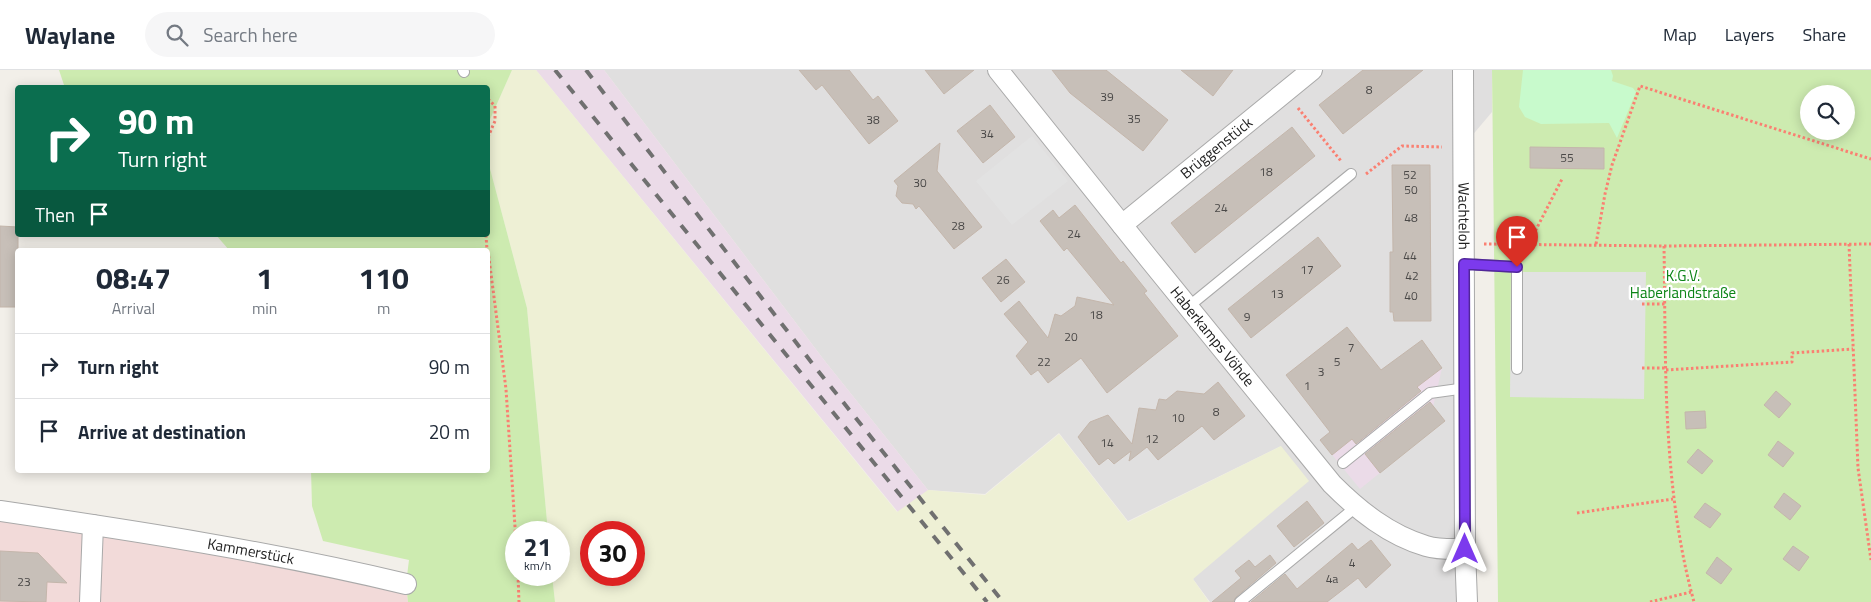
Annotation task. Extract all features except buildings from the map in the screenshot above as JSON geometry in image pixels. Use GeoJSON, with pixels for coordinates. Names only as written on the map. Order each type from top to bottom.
{"type":"FeatureCollection","features":[{"type":"Feature","properties":{"kind":"street","name":"Haberkamps Vöhde"},"geometry":{"type":"LineString","coordinates":[[998,70],[1332,484],[1356,507],[1386,529],[1426,546],[1445,549],[1465,549]]}},
{"type":"Feature","properties":{"kind":"street","name":"Brüggenstück"},"geometry":{"type":"LineString","coordinates":[[1122,225],[1312,70]]}},
{"type":"Feature","properties":{"kind":"street","name":"Wachteloh"},"geometry":{"type":"LineString","coordinates":[[1463,70],[1466,388],[1465,549],[1467,602]]}},
{"type":"Feature","properties":{"kind":"street","name":"Kammerstück"},"geometry":{"type":"LineString","coordinates":[[0,511],[94,525],[340,568],[406,584]]}},
{"type":"Feature","properties":{"kind":"street"},"geometry":{"type":"LineString","coordinates":[[90,602],[94,525]]}},
{"type":"Feature","properties":{"kind":"lane"},"geometry":{"type":"LineString","coordinates":[[1188,307],[1351,174]]}},
{"type":"Feature","properties":{"kind":"lane"},"geometry":{"type":"LineString","coordinates":[[1464,264],[1517,267],[1517,369]]}},
{"type":"Feature","properties":{"kind":"lane"},"geometry":{"type":"LineString","coordinates":[[1343,463],[1430,393],[1466,388]]}},
{"type":"Feature","properties":{"kind":"lane"},"geometry":{"type":"LineString","coordinates":[[1240,602],[1356,507]]}},
{"type":"Feature","properties":{"kind":"path"},"geometry":{"type":"LineString","coordinates":[[1596,244],[1604,194],[1640,86],[1871,159]]}},
{"type":"Feature","properties":{"kind":"path"},"geometry":{"type":"LineString","coordinates":[[1285,92],[1357,181],[1402,146],[1464,147]]}},
{"type":"Feature","properties":{"kind":"path"},"geometry":{"type":"LineString","coordinates":[[490,101],[495,106],[495,121],[490,132]]}},
{"type":"Feature","properties":{"kind":"path"},"geometry":{"type":"LineString","coordinates":[[1528,245],[1562,179]]}},
{"type":"Feature","properties":{"kind":"path"},"geometry":{"type":"LineString","coordinates":[[1464,244],[1664,246],[1871,244]]}},
{"type":"Feature","properties":{"kind":"path"},"geometry":{"type":"LineString","coordinates":[[1849,244],[1858,468],[1871,560]]}},
{"type":"Feature","properties":{"kind":"path"},"geometry":{"type":"LineString","coordinates":[[1664,246],[1668,449],[1673,500],[1694,602]]}},
{"type":"Feature","properties":{"kind":"path"},"geometry":{"type":"LineString","coordinates":[[490,272],[506,389],[515,521]]}},
{"type":"Feature","properties":{"kind":"path"},"geometry":{"type":"LineString","coordinates":[[1642,304],[1665,304]]}},
{"type":"Feature","properties":{"kind":"path"},"geometry":{"type":"LineString","coordinates":[[1642,368],[1666,369],[1792,362],[1792,353],[1852,349]]}},
{"type":"Feature","properties":{"kind":"path"},"geometry":{"type":"LineString","coordinates":[[1576,514],[1673,500]]}},
{"type":"Feature","properties":{"kind":"path"},"geometry":{"type":"LineString","coordinates":[[518,586],[519,602]]}},
{"type":"Feature","properties":{"kind":"path"},"geometry":{"type":"LineString","coordinates":[[1650,602],[1691,592]]}},
{"type":"Feature","properties":{"kind":"shaded area"},"geometry":{"type":"Polygon","coordinates":[[[536,70],[604,70],[824,360],[928,490],[1022,602],[898,512],[536,70]]]}},
{"type":"Feature","properties":{"kind":"shaded area"},"geometry":{"type":"Polygon","coordinates":[[[604,70],[1492,70],[1492,112],[1465,144],[1467,602],[1210,602],[1193,579],[1281,446],[1128,521],[1059,433],[985,494],[928,490],[824,360],[604,70]]]}},
{"type":"Feature","properties":{"kind":"shaded area"},"geometry":{"type":"Polygon","coordinates":[[[1032,136],[1068,181],[1012,225],[976,181],[1032,136]]]}},
{"type":"Feature","properties":{"kind":"shaded area"},"geometry":{"type":"Polygon","coordinates":[[[1511,272],[1646,272],[1644,399],[1510,397],[1511,272]]]}},
{"type":"Feature","properties":{"kind":"shaded area"},"geometry":{"type":"Polygon","coordinates":[[[1442,368],[1433,407],[1392,463],[1360,489],[1320,440],[1344,421],[1442,368]]]}},
{"type":"Feature","properties":{"kind":"shaded area"},"geometry":{"type":"Polygon","coordinates":[[[0,511],[406,584],[408,602],[0,602],[0,511]]]}},
{"type":"Feature","properties":{"kind":"green space"},"geometry":{"type":"Polygon","coordinates":[[[59,70],[512,70],[490,120],[490,85],[64,85],[59,70]]]}},
{"type":"Feature","properties":{"kind":"green space"},"geometry":{"type":"Polygon","coordinates":[[[512,70],[536,70],[897,512],[928,490],[985,495],[1059,434],[1128,522],[1281,446],[1309,481],[1193,579],[1209,602],[555,602],[553,586],[570,586],[570,521],[547,521],[527,308],[490,169],[490,120],[512,70]]]}},
{"type":"Feature","properties":{"kind":"green space","name":"K.G.V. Haberlandstraße"},"geometry":{"type":"Polygon","coordinates":[[[1492,70],[1871,70],[1871,602],[1498,602],[1492,70]]]}},
{"type":"Feature","properties":{"kind":"green space"},"geometry":{"type":"Polygon","coordinates":[[[1523,70],[1611,70],[1612,81],[1633,88],[1636,92],[1617,138],[1609,123],[1541,124],[1525,117],[1519,107],[1523,70]]]}},
{"type":"Feature","properties":{"kind":"green space"},"geometry":{"type":"Polygon","coordinates":[[[490,169],[527,308],[547,521],[505,521],[505,586],[553,586],[555,602],[408,602],[406,584],[409,560],[323,541],[312,506],[311,473],[490,473],[490,248],[227,248],[218,237],[490,237],[490,169]]]}},
{"type":"Feature","properties":{"kind":"railway"},"geometry":{"type":"LineString","coordinates":[[555,70],[987,602]]}},
{"type":"Feature","properties":{"kind":"railway"},"geometry":{"type":"LineString","coordinates":[[586,70],[815,367],[1003,602]]}},
{"type":"Feature","properties":{"kind":"route"},"geometry":{"type":"LineString","coordinates":[[1465,549],[1466,388],[1464,264],[1517,267]]}}]}
